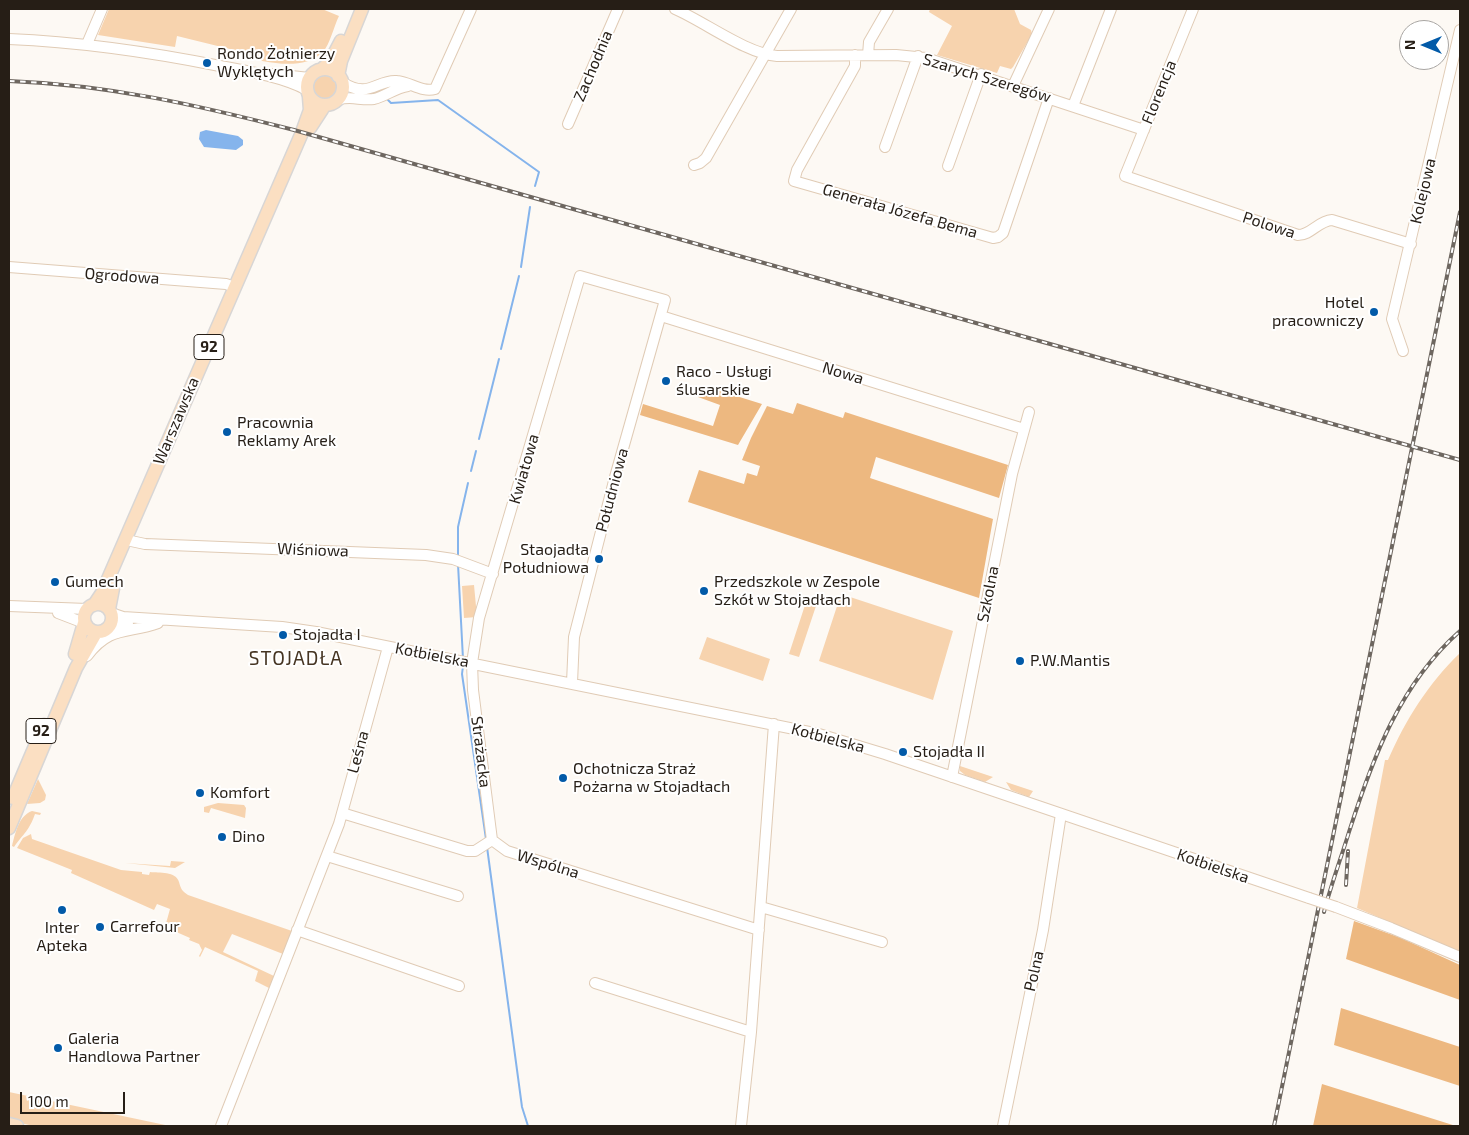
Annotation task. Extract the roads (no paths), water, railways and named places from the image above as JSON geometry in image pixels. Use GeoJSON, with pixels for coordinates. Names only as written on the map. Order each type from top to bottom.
{"type":"FeatureCollection","features":[{"type":"Feature","properties":{"kind":"main road"},"geometry":{"type":"LineString","coordinates":[[355,9],[333,57],[309,89],[317,104],[325,105],[338,100],[343,90],[340,79],[341,61],[362,9]]}},
{"type":"Feature","properties":{"kind":"main road"},"geometry":{"type":"LineString","coordinates":[[322,70],[333,71],[340,79]]}},
{"type":"Feature","properties":{"kind":"main road","name":"Warszawska"},"geometry":{"type":"LineString","coordinates":[[91,607],[102,593],[305,125],[310,110],[309,89]]}},
{"type":"Feature","properties":{"kind":"main road","name":"Warszawska"},"geometry":{"type":"LineString","coordinates":[[110,611],[115,579],[131,541],[310,129],[325,105]]}},
{"type":"Feature","properties":{"kind":"main road"},"geometry":{"type":"LineString","coordinates":[[91,607],[100,604],[110,611]]}},
{"type":"Feature","properties":{"kind":"main road","name":"92"},"geometry":{"type":"LineString","coordinates":[[9,810],[78,645],[91,607]]}},
{"type":"Feature","properties":{"kind":"main road","name":"92"},"geometry":{"type":"LineString","coordinates":[[109,627],[112,620],[110,611]]}},
{"type":"Feature","properties":{"kind":"main road"},"geometry":{"type":"LineString","coordinates":[[84,623],[88,629],[96,632],[103,632],[109,627]]}},
{"type":"Feature","properties":{"kind":"main road","name":"92"},"geometry":{"type":"LineString","coordinates":[[9,828],[76,668],[96,632]]}},
{"type":"Feature","properties":{"kind":"main road"},"geometry":{"type":"LineString","coordinates":[[9,1124],[17,1126]]}},
{"type":"Feature","properties":{"kind":"street"},"geometry":{"type":"LineString","coordinates":[[87,44],[102,9]]}},
{"type":"Feature","properties":{"kind":"street"},"geometry":{"type":"LineString","coordinates":[[340,79],[351,87],[368,90],[397,81],[431,90],[438,88],[471,9]]}},
{"type":"Feature","properties":{"kind":"street","name":"Zachodnia"},"geometry":{"type":"LineString","coordinates":[[568,124],[618,9]]}},
{"type":"Feature","properties":{"kind":"street"},"geometry":{"type":"LineString","coordinates":[[675,9],[760,54],[764,54]]}},
{"type":"Feature","properties":{"kind":"street"},"geometry":{"type":"LineString","coordinates":[[694,165],[706,158],[790,9]]}},
{"type":"Feature","properties":{"kind":"street"},"geometry":{"type":"LineString","coordinates":[[868,55],[869,42],[888,9]]}},
{"type":"Feature","properties":{"kind":"street"},"geometry":{"type":"LineString","coordinates":[[1012,86],[1049,9]]}},
{"type":"Feature","properties":{"kind":"street"},"geometry":{"type":"LineString","coordinates":[[1073,106],[1111,9]]}},
{"type":"Feature","properties":{"kind":"street","name":"Florencja"},"geometry":{"type":"LineString","coordinates":[[1125,176],[1193,9]]}},
{"type":"Feature","properties":{"kind":"street","name":"Kolejowa"},"geometry":{"type":"LineString","coordinates":[[1403,351],[1392,319],[1460,30]]}},
{"type":"Feature","properties":{"kind":"street"},"geometry":{"type":"LineString","coordinates":[[9,39],[87,44],[150,53],[258,74],[309,89]]}},
{"type":"Feature","properties":{"kind":"street","name":"Szarych Szeregów"},"geometry":{"type":"LineString","coordinates":[[764,54],[777,56],[918,56],[981,74],[1144,130]]}},
{"type":"Feature","properties":{"kind":"street","name":"Generała Józefa Bema"},"geometry":{"type":"LineString","coordinates":[[855,55],[855,66],[797,170],[794,181],[993,238],[998,238],[1003,233],[1049,98]]}},
{"type":"Feature","properties":{"kind":"street"},"geometry":{"type":"LineString","coordinates":[[885,147],[918,56]]}},
{"type":"Feature","properties":{"kind":"street"},"geometry":{"type":"LineString","coordinates":[[948,166],[981,74]]}},
{"type":"Feature","properties":{"kind":"street"},"geometry":{"type":"LineString","coordinates":[[338,100],[348,97],[375,98],[398,87],[411,86]]}},
{"type":"Feature","properties":{"kind":"street","name":"Polowa"},"geometry":{"type":"LineString","coordinates":[[1125,176],[1298,235],[1304,235],[1321,222],[1332,220],[1411,244]]}},
{"type":"Feature","properties":{"kind":"street","name":"Ogrodowa"},"geometry":{"type":"LineString","coordinates":[[9,267],[226,284],[235,287]]}},
{"type":"Feature","properties":{"kind":"street","name":"Kwiatowa"},"geometry":{"type":"LineString","coordinates":[[466,662],[580,276],[665,300]]}},
{"type":"Feature","properties":{"kind":"street","name":"Południowa"},"geometry":{"type":"LineString","coordinates":[[572,683],[574,637],[615,477],[665,300]]}},
{"type":"Feature","properties":{"kind":"street","name":"Nowa"},"geometry":{"type":"LineString","coordinates":[[661,316],[1024,429]]}},
{"type":"Feature","properties":{"kind":"street","name":"Szkolna"},"geometry":{"type":"LineString","coordinates":[[952,777],[1012,474],[1029,412]]}},
{"type":"Feature","properties":{"kind":"street","name":"Wiśniowa"},"geometry":{"type":"LineString","coordinates":[[131,541],[145,544],[382,552],[457,560],[493,574]]}},
{"type":"Feature","properties":{"kind":"street"},"geometry":{"type":"LineString","coordinates":[[9,606],[40,608],[91,607]]}},
{"type":"Feature","properties":{"kind":"street"},"geometry":{"type":"LineString","coordinates":[[40,608],[84,623]]}},
{"type":"Feature","properties":{"kind":"street","name":"Kołbielska"},"geometry":{"type":"LineString","coordinates":[[110,611],[123,617],[290,628],[774,724],[861,746],[1336,907],[1460,957]]}},
{"type":"Feature","properties":{"kind":"street","name":"Kołbielska"},"geometry":{"type":"LineString","coordinates":[[109,627],[171,621]]}},
{"type":"Feature","properties":{"kind":"street"},"geometry":{"type":"LineString","coordinates":[[64,699],[84,661],[102,640],[123,630],[158,623]]}},
{"type":"Feature","properties":{"kind":"street","name":"Leśna"},"geometry":{"type":"LineString","coordinates":[[221,1126],[327,856],[342,813],[388,647]]}},
{"type":"Feature","properties":{"kind":"street","name":"Strażacka"},"geometry":{"type":"LineString","coordinates":[[466,662],[473,690],[489,842]]}},
{"type":"Feature","properties":{"kind":"street"},"geometry":{"type":"LineString","coordinates":[[741,1126],[751,1032],[774,724]]}},
{"type":"Feature","properties":{"kind":"street"},"geometry":{"type":"LineString","coordinates":[[342,813],[467,852],[475,851],[489,842]]}},
{"type":"Feature","properties":{"kind":"street","name":"Polna"},"geometry":{"type":"LineString","coordinates":[[1003,1126],[1043,930],[1061,814]]}},
{"type":"Feature","properties":{"kind":"street","name":"Wspólna"},"geometry":{"type":"LineString","coordinates":[[489,842],[507,851],[759,930]]}},
{"type":"Feature","properties":{"kind":"street"},"geometry":{"type":"LineString","coordinates":[[327,856],[458,896]]}},
{"type":"Feature","properties":{"kind":"street"},"geometry":{"type":"LineString","coordinates":[[760,907],[882,942]]}},
{"type":"Feature","properties":{"kind":"street"},"geometry":{"type":"LineString","coordinates":[[297,930],[459,986]]}},
{"type":"Feature","properties":{"kind":"street"},"geometry":{"type":"LineString","coordinates":[[595,983],[751,1032]]}},
{"type":"Feature","properties":{"kind":"water"},"geometry":{"type":"Polygon","coordinates":[[[206,130],[238,136],[243,140],[243,145],[236,150],[204,147],[199,139],[200,132],[206,130]]]}},
{"type":"Feature","properties":{"kind":"waterway"},"geometry":{"type":"LineString","coordinates":[[388,100],[391,103],[438,100],[539,172],[535,186]]}},
{"type":"Feature","properties":{"kind":"waterway"},"geometry":{"type":"LineString","coordinates":[[521,267],[530,207]]}},
{"type":"Feature","properties":{"kind":"waterway"},"geometry":{"type":"LineString","coordinates":[[501,349],[519,276]]}},
{"type":"Feature","properties":{"kind":"waterway"},"geometry":{"type":"LineString","coordinates":[[479,439],[499,359]]}},
{"type":"Feature","properties":{"kind":"waterway"},"geometry":{"type":"LineString","coordinates":[[471,471],[476,451]]}},
{"type":"Feature","properties":{"kind":"waterway"},"geometry":{"type":"LineString","coordinates":[[458,556],[458,527],[468,483]]}},
{"type":"Feature","properties":{"kind":"waterway"},"geometry":{"type":"LineString","coordinates":[[458,564],[463,659]]}},
{"type":"Feature","properties":{"kind":"waterway"},"geometry":{"type":"LineString","coordinates":[[463,666],[462,674],[486,839]]}},
{"type":"Feature","properties":{"kind":"waterway"},"geometry":{"type":"LineString","coordinates":[[487,847],[522,1107],[528,1126]]}},
{"type":"Feature","properties":{"kind":"railway"},"geometry":{"type":"LineString","coordinates":[[9,81],[82,87],[153,98],[223,112],[294,130],[1460,460]]}},
{"type":"Feature","properties":{"kind":"railway"},"geometry":{"type":"LineString","coordinates":[[1274,1126],[1460,212]]}},
{"type":"Feature","properties":{"kind":"railway"},"geometry":{"type":"LineString","coordinates":[[1324,912],[1358,804],[1391,723],[1421,674],[1460,631]]}},
{"type":"Feature","properties":{"kind":"railway"},"geometry":{"type":"LineString","coordinates":[[1346,885],[1348,851]]}},
{"type":"Feature","properties":{"kind":"place","name":"Rondo Żołnierzy Wyklętych"},"geometry":{"type":"Point","coordinates":[207,63]}},
{"type":"Feature","properties":{"kind":"place","name":"Hotel pracowniczy"},"geometry":{"type":"Point","coordinates":[1374,312]}},
{"type":"Feature","properties":{"kind":"place","name":"Raco - Usługi ślusarskie"},"geometry":{"type":"Point","coordinates":[666,381]}},
{"type":"Feature","properties":{"kind":"place","name":"Pracownia Reklamy Arek"},"geometry":{"type":"Point","coordinates":[227,432]}},
{"type":"Feature","properties":{"kind":"place","name":"Staojadła Południowa"},"geometry":{"type":"Point","coordinates":[599,559]}},
{"type":"Feature","properties":{"kind":"place","name":"Gumech"},"geometry":{"type":"Point","coordinates":[55,582]}},
{"type":"Feature","properties":{"kind":"place","name":"Przedszkole w Zespole Szkół w Stojadłach"},"geometry":{"type":"Point","coordinates":[704,591]}},
{"type":"Feature","properties":{"kind":"place","name":"Stojadła I"},"geometry":{"type":"Point","coordinates":[283,635]}},
{"type":"Feature","properties":{"kind":"place","name":"P.W.Mantis"},"geometry":{"type":"Point","coordinates":[1020,661]}},
{"type":"Feature","properties":{"kind":"place","name":"Stojadła II"},"geometry":{"type":"Point","coordinates":[903,752]}},
{"type":"Feature","properties":{"kind":"place","name":"Ochotnicza Straż Pożarna w Stojadłach"},"geometry":{"type":"Point","coordinates":[563,778]}},
{"type":"Feature","properties":{"kind":"place","name":"Komfort"},"geometry":{"type":"Point","coordinates":[200,793]}},
{"type":"Feature","properties":{"kind":"place","name":"Dino"},"geometry":{"type":"Point","coordinates":[222,837]}},
{"type":"Feature","properties":{"kind":"place","name":"Inter Apteka"},"geometry":{"type":"Point","coordinates":[62,910]}},
{"type":"Feature","properties":{"kind":"place","name":"Carrefour"},"geometry":{"type":"Point","coordinates":[100,927]}},
{"type":"Feature","properties":{"kind":"place","name":"Galeria Handlowa Partner"},"geometry":{"type":"Point","coordinates":[58,1048]}},
{"type":"Feature","properties":{"kind":"district","name":"STOJADŁA"},"geometry":{"type":"Point","coordinates":[296,659]}}]}
